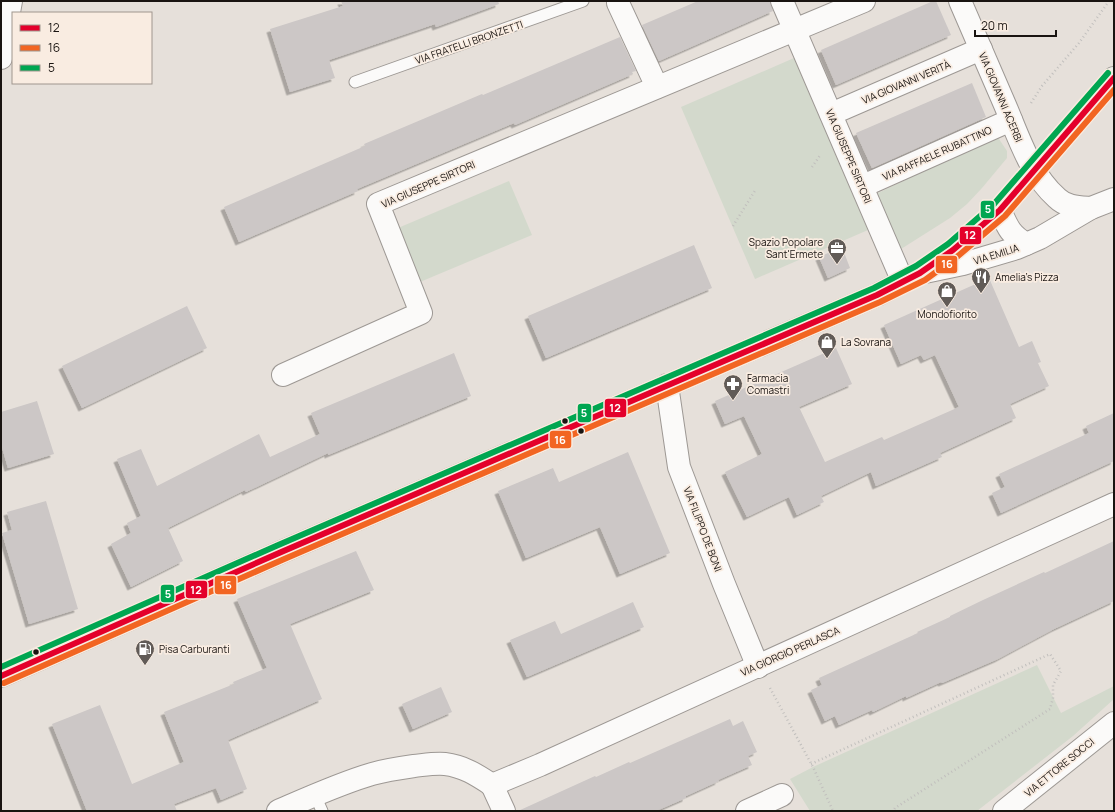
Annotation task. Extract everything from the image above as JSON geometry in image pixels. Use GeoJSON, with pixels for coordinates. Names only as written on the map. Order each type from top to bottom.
{"type":"FeatureCollection","features":[{"type":"Feature","properties":{"kind":"main road","name":"VIA EMILIA"},"geometry":{"type":"LineString","coordinates":[[1,676],[286,549],[877,295],[911,277],[953,250],[1000,210],[1114,78]]}},
{"type":"Feature","properties":{"kind":"street"},"geometry":{"type":"LineString","coordinates":[[1,58],[11,1]]}},
{"type":"Feature","properties":{"kind":"street","name":"VIA GIUSEPPE SIRTORI"},"geometry":{"type":"LineString","coordinates":[[782,1],[863,186],[911,277]]}},
{"type":"Feature","properties":{"kind":"street","name":"VIA GIUSEPPE SIRTORI"},"geometry":{"type":"LineString","coordinates":[[283,375],[420,313],[378,204],[864,1]]}},
{"type":"Feature","properties":{"kind":"street","name":"VIA GIOVANNI ACERBI"},"geometry":{"type":"LineString","coordinates":[[960,1],[1034,171]]}},
{"type":"Feature","properties":{"kind":"street"},"geometry":{"type":"LineString","coordinates":[[620,2],[657,88]]}},
{"type":"Feature","properties":{"kind":"street","name":"VIA GIOVANNI VERITÀ"},"geometry":{"type":"LineString","coordinates":[[831,114],[981,49]]}},
{"type":"Feature","properties":{"kind":"street","name":"VIA RAFFAELE RUBATTINO"},"geometry":{"type":"LineString","coordinates":[[863,186],[1013,124]]}},
{"type":"Feature","properties":{"kind":"street","name":"VIA EMILIA"},"geometry":{"type":"LineString","coordinates":[[1034,171],[1058,199],[1074,207],[1092,208]]}},
{"type":"Feature","properties":{"kind":"street","name":"VIA EMILIA"},"geometry":{"type":"LineString","coordinates":[[911,277],[982,259],[1017,248],[1092,208],[1114,199]]}},
{"type":"Feature","properties":{"kind":"street","name":"VIA EMILIA"},"geometry":{"type":"LineString","coordinates":[[1000,210],[1011,233],[1026,244]]}},
{"type":"Feature","properties":{"kind":"street","name":"VIA FILIPPO DE BONI"},"geometry":{"type":"LineString","coordinates":[[667,385],[679,467],[758,667]]}},
{"type":"Feature","properties":{"kind":"street","name":"VIA GIORGIO PERLASCA"},"geometry":{"type":"LineString","coordinates":[[492,785],[540,765],[729,678],[758,667],[1114,504]]}},
{"type":"Feature","properties":{"kind":"street","name":"VIA ETTORE SOCCI"},"geometry":{"type":"LineString","coordinates":[[1004,811],[1114,723]]}},
{"type":"Feature","properties":{"kind":"street"},"geometry":{"type":"LineString","coordinates":[[278,811],[318,803],[371,774],[428,764],[444,764],[459,767],[476,774],[492,785],[504,811]]}},
{"type":"Feature","properties":{"kind":"street"},"geometry":{"type":"LineString","coordinates":[[747,811],[782,795]]}},
{"type":"Feature","properties":{"kind":"lane","name":"VIA FRATELLI BRONZETTI"},"geometry":{"type":"LineString","coordinates":[[355,82],[583,1]]}},
{"type":"Feature","properties":{"kind":"path"},"geometry":{"type":"LineString","coordinates":[[1013,124],[1042,86],[1079,43],[1109,1]]}},
{"type":"Feature","properties":{"kind":"path"},"geometry":{"type":"LineString","coordinates":[[733,226],[756,190]]}},
{"type":"Feature","properties":{"kind":"path"},"geometry":{"type":"LineString","coordinates":[[811,764],[1050,654],[1060,671],[1053,685],[1054,698],[1050,709],[895,808],[893,811]]}},
{"type":"Feature","properties":{"kind":"path"},"geometry":{"type":"LineString","coordinates":[[758,667],[811,764],[834,811]]}},
{"type":"Feature","properties":{"kind":"shaded area"},"geometry":{"type":"Polygon","coordinates":[[[794,58],[868,230],[755,279],[681,107],[794,58]]]}},
{"type":"Feature","properties":{"kind":"shaded area"},"geometry":{"type":"Polygon","coordinates":[[[997,136],[1007,151],[1007,158],[982,188],[967,204],[950,218],[901,249],[876,194],[997,136]]]}},
{"type":"Feature","properties":{"kind":"shaded area"},"geometry":{"type":"Polygon","coordinates":[[[509,181],[532,235],[420,282],[398,228],[509,181]]]}},
{"type":"Feature","properties":{"kind":"shaded area"},"geometry":{"type":"Polygon","coordinates":[[[1037,665],[1061,713],[1114,686],[1114,699],[1073,736],[977,811],[810,811],[790,779],[813,767],[1037,665]]]}},
{"type":"Feature","properties":{"kind":"building"},"geometry":{"type":"Polygon","coordinates":[[[341,1],[498,1],[499,4],[436,27],[435,24],[329,60],[335,78],[290,92],[270,29],[343,6],[341,1]]]}},
{"type":"Feature","properties":{"kind":"building"},"geometry":{"type":"Polygon","coordinates":[[[698,1],[770,1],[773,11],[659,61],[642,25],[698,1]]]}},
{"type":"Feature","properties":{"kind":"building"},"geometry":{"type":"Polygon","coordinates":[[[936,1],[951,35],[836,85],[821,50],[936,1]]]}},
{"type":"Feature","properties":{"kind":"building"},"geometry":{"type":"Polygon","coordinates":[[[620,37],[636,71],[632,72],[633,74],[515,125],[514,123],[357,189],[358,191],[239,242],[224,207],[365,146],[364,144],[620,37]]]}},
{"type":"Feature","properties":{"kind":"building"},"geometry":{"type":"Polygon","coordinates":[[[972,83],[986,117],[872,168],[856,133],[972,83]]]}},
{"type":"Feature","properties":{"kind":"building"},"geometry":{"type":"Polygon","coordinates":[[[694,245],[712,288],[546,358],[528,316],[694,245]]]}},
{"type":"Feature","properties":{"kind":"building"},"geometry":{"type":"Polygon","coordinates":[[[842,247],[850,268],[828,278],[819,257],[842,247]]]}},
{"type":"Feature","properties":{"kind":"building"},"geometry":{"type":"Polygon","coordinates":[[[989,278],[1019,347],[1032,341],[1041,362],[1038,363],[1049,386],[1010,404],[1016,418],[940,453],[942,457],[876,486],[871,472],[821,496],[824,502],[797,515],[789,497],[747,517],[725,472],[762,454],[744,416],[725,424],[715,401],[836,348],[852,384],[799,407],[825,462],[882,437],[884,440],[959,407],[935,355],[924,360],[921,355],[901,364],[884,325],[989,278]]]}},
{"type":"Feature","properties":{"kind":"building"},"geometry":{"type":"Polygon","coordinates":[[[187,306],[207,348],[82,408],[62,366],[187,306]]]}},
{"type":"Feature","properties":{"kind":"building"},"geometry":{"type":"Polygon","coordinates":[[[454,353],[471,396],[328,455],[328,453],[246,492],[245,490],[168,528],[183,561],[131,587],[111,544],[131,533],[127,523],[141,516],[117,459],[141,449],[157,486],[259,434],[270,457],[320,434],[311,413],[454,353]]]}},
{"type":"Feature","properties":{"kind":"building"},"geometry":{"type":"Polygon","coordinates":[[[37,401],[54,454],[8,468],[1,444],[1,412],[37,401]]]}},
{"type":"Feature","properties":{"kind":"building"},"geometry":{"type":"Polygon","coordinates":[[[1114,413],[1114,461],[1001,513],[992,493],[1005,487],[999,474],[1089,433],[1086,426],[1114,413]]]}},
{"type":"Feature","properties":{"kind":"building"},"geometry":{"type":"Polygon","coordinates":[[[628,452],[670,553],[620,574],[600,527],[526,558],[498,491],[553,468],[559,482],[628,452]]]}},
{"type":"Feature","properties":{"kind":"building"},"geometry":{"type":"Polygon","coordinates":[[[46,501],[78,609],[29,624],[2,533],[12,530],[7,512],[46,501]]]}},
{"type":"Feature","properties":{"kind":"building"},"geometry":{"type":"Polygon","coordinates":[[[1114,541],[1114,601],[1054,629],[998,659],[906,698],[906,696],[873,712],[872,710],[839,725],[835,716],[825,721],[811,690],[822,685],[819,678],[918,633],[917,632],[983,600],[1114,541]]]}},
{"type":"Feature","properties":{"kind":"building"},"geometry":{"type":"Polygon","coordinates":[[[356,551],[374,590],[290,624],[322,699],[228,740],[247,789],[221,800],[216,788],[174,804],[177,811],[87,811],[52,724],[100,705],[132,784],[184,762],[164,712],[234,684],[233,682],[267,668],[237,599],[356,551]]]}},
{"type":"Feature","properties":{"kind":"building"},"geometry":{"type":"Polygon","coordinates":[[[633,602],[644,627],[527,677],[510,640],[555,621],[561,634],[633,602]]]}},
{"type":"Feature","properties":{"kind":"building"},"geometry":{"type":"Polygon","coordinates":[[[441,687],[452,712],[413,729],[402,704],[441,687]]]}},
{"type":"Feature","properties":{"kind":"building"},"geometry":{"type":"Polygon","coordinates":[[[730,719],[733,726],[743,721],[757,752],[748,756],[752,765],[686,796],[686,798],[656,811],[518,811],[595,776],[596,777],[629,762],[630,763],[730,719]]]}},
{"type":"Feature","properties":{"kind":"transit line","name":"5"},"geometry":{"type":"LineString","coordinates":[[1,667],[276,546],[874,288],[916,266],[948,244],[994,204],[1108,73]]}},
{"type":"Feature","properties":{"kind":"transit line","name":"12"},"geometry":{"type":"LineString","coordinates":[[1,676],[279,553],[877,295],[920,273],[953,250],[1000,210],[1114,78]]}},
{"type":"Feature","properties":{"kind":"transit line","name":"16"},"geometry":{"type":"LineString","coordinates":[[4,683],[282,560],[880,302],[925,280],[958,256],[1005,216],[1114,90]]}},
{"type":"Feature","properties":{"kind":"place","name":"Spazio Popolare Sant'Ermete"},"geometry":{"type":"Point","coordinates":[837,265]}},
{"type":"Feature","properties":{"kind":"place","name":"Amelia’s Pizza"},"geometry":{"type":"Point","coordinates":[981,294]}},
{"type":"Feature","properties":{"kind":"place","name":"Mondofiorito"},"geometry":{"type":"Point","coordinates":[947,308]}},
{"type":"Feature","properties":{"kind":"place","name":"La Sovrana"},"geometry":{"type":"Point","coordinates":[827,359]}},
{"type":"Feature","properties":{"kind":"place","name":"Farmacia Comastri"},"geometry":{"type":"Point","coordinates":[733,401]}},
{"type":"Feature","properties":{"kind":"place","name":"Pisa Carburanti"},"geometry":{"type":"Point","coordinates":[145,666]}}]}
